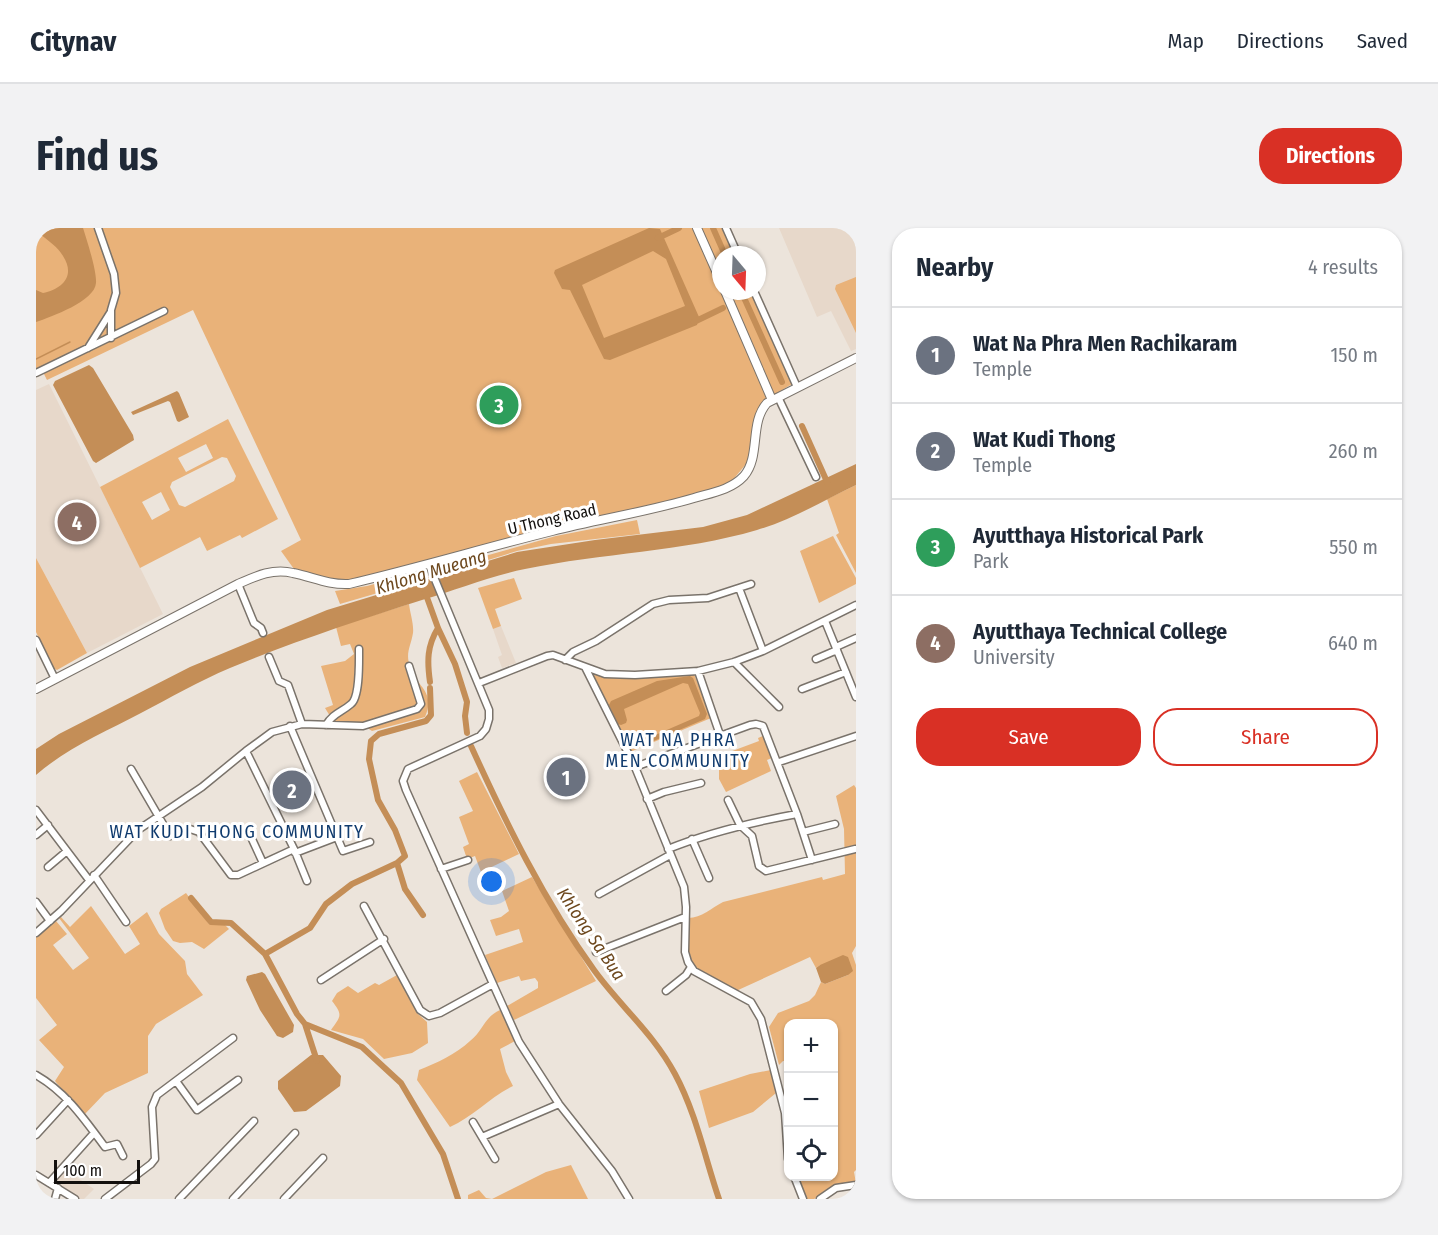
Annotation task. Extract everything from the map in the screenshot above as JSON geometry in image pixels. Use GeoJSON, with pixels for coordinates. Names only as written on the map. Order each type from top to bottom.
{"type":"FeatureCollection","features":[{"type":"Feature","properties":{"kind":"main road"},"geometry":{"type":"LineString","coordinates":[[697,228],[712,262]]}},
{"type":"Feature","properties":{"kind":"main road"},"geometry":{"type":"LineString","coordinates":[[729,300],[775,398],[856,357]]}},
{"type":"Feature","properties":{"kind":"main road","name":"U Thong Road"},"geometry":{"type":"LineString","coordinates":[[36,689],[238,584],[267,572],[282,571],[324,583],[349,584],[431,568],[552,531],[650,511],[722,490],[739,480],[749,467],[762,408],[775,398]]}},
{"type":"Feature","properties":{"kind":"street"},"geometry":{"type":"LineString","coordinates":[[88,349],[111,310],[116,293],[114,274],[98,228]]}},
{"type":"Feature","properties":{"kind":"street"},"geometry":{"type":"LineString","coordinates":[[726,228],[734,246]]}},
{"type":"Feature","properties":{"kind":"street"},"geometry":{"type":"LineString","coordinates":[[758,300],[797,387]]}},
{"type":"Feature","properties":{"kind":"street"},"geometry":{"type":"LineString","coordinates":[[111,310],[111,338]]}},
{"type":"Feature","properties":{"kind":"street"},"geometry":{"type":"LineString","coordinates":[[36,373],[164,311]]}},
{"type":"Feature","properties":{"kind":"street"},"geometry":{"type":"LineString","coordinates":[[775,398],[816,477]]}},
{"type":"Feature","properties":{"kind":"street"},"geometry":{"type":"LineString","coordinates":[[431,568],[479,683],[489,710],[489,719],[486,729],[480,735],[408,769],[403,781],[409,799],[519,1042],[559,1104],[612,1171],[629,1199]]}},
{"type":"Feature","properties":{"kind":"street"},"geometry":{"type":"LineString","coordinates":[[238,584],[254,623],[261,628],[263,633]]}},
{"type":"Feature","properties":{"kind":"street"},"geometry":{"type":"LineString","coordinates":[[566,660],[573,652],[596,641],[653,604],[669,600],[708,598],[751,584]]}},
{"type":"Feature","properties":{"kind":"street"},"geometry":{"type":"LineString","coordinates":[[739,588],[763,651]]}},
{"type":"Feature","properties":{"kind":"street"},"geometry":{"type":"LineString","coordinates":[[479,683],[553,655],[606,674],[635,675],[698,671],[734,662],[763,651],[856,605]]}},
{"type":"Feature","properties":{"kind":"street"},"geometry":{"type":"LineString","coordinates":[[825,621],[856,696]]}},
{"type":"Feature","properties":{"kind":"street"},"geometry":{"type":"LineString","coordinates":[[816,659],[856,638]]}},
{"type":"Feature","properties":{"kind":"street"},"geometry":{"type":"LineString","coordinates":[[36,640],[55,679]]}},
{"type":"Feature","properties":{"kind":"street"},"geometry":{"type":"LineString","coordinates":[[326,725],[333,715],[352,704],[357,697],[359,649]]}},
{"type":"Feature","properties":{"kind":"street"},"geometry":{"type":"LineString","coordinates":[[269,657],[280,682],[288,685],[302,724]]}},
{"type":"Feature","properties":{"kind":"street"},"geometry":{"type":"LineString","coordinates":[[734,662],[779,707]]}},
{"type":"Feature","properties":{"kind":"street"},"geometry":{"type":"LineString","coordinates":[[36,933],[138,830],[202,787],[273,732],[302,724],[363,726],[417,709],[421,704],[409,666]]}},
{"type":"Feature","properties":{"kind":"street"},"geometry":{"type":"LineString","coordinates":[[585,667],[635,767],[684,887],[685,952],[688,962],[711,981],[745,998],[756,1009],[765,1031],[777,1086],[784,1106],[786,1127]]}},
{"type":"Feature","properties":{"kind":"street"},"geometry":{"type":"LineString","coordinates":[[698,671],[720,735]]}},
{"type":"Feature","properties":{"kind":"street"},"geometry":{"type":"LineString","coordinates":[[802,689],[846,672]]}},
{"type":"Feature","properties":{"kind":"street"},"geometry":{"type":"LineString","coordinates":[[635,767],[750,725],[764,726],[812,860]]}},
{"type":"Feature","properties":{"kind":"street"},"geometry":{"type":"LineString","coordinates":[[291,726],[343,851],[370,842]]}},
{"type":"Feature","properties":{"kind":"street"},"geometry":{"type":"LineString","coordinates":[[778,762],[856,736]]}},
{"type":"Feature","properties":{"kind":"street"},"geometry":{"type":"LineString","coordinates":[[246,751],[295,851],[307,882]]}},
{"type":"Feature","properties":{"kind":"street"},"geometry":{"type":"LineString","coordinates":[[131,769],[170,836],[190,829],[199,832],[231,875],[238,875],[263,863],[337,837]]}},
{"type":"Feature","properties":{"kind":"street"},"geometry":{"type":"LineString","coordinates":[[647,799],[664,792],[701,783]]}},
{"type":"Feature","properties":{"kind":"street"},"geometry":{"type":"LineString","coordinates":[[728,800],[740,825],[752,836],[762,870],[766,871],[855,849]]}},
{"type":"Feature","properties":{"kind":"street"},"geometry":{"type":"LineString","coordinates":[[36,810],[126,922]]}},
{"type":"Feature","properties":{"kind":"street"},"geometry":{"type":"LineString","coordinates":[[599,894],[692,839],[740,825],[797,814]]}},
{"type":"Feature","properties":{"kind":"street"},"geometry":{"type":"LineString","coordinates":[[803,832],[835,824]]}},
{"type":"Feature","properties":{"kind":"street"},"geometry":{"type":"LineString","coordinates":[[36,835],[48,825]]}},
{"type":"Feature","properties":{"kind":"street"},"geometry":{"type":"LineString","coordinates":[[252,837],[263,863]]}},
{"type":"Feature","properties":{"kind":"street"},"geometry":{"type":"LineString","coordinates":[[692,839],[709,878]]}},
{"type":"Feature","properties":{"kind":"street"},"geometry":{"type":"LineString","coordinates":[[48,867],[67,851]]}},
{"type":"Feature","properties":{"kind":"street"},"geometry":{"type":"LineString","coordinates":[[441,869],[468,860]]}},
{"type":"Feature","properties":{"kind":"street"},"geometry":{"type":"LineString","coordinates":[[36,902],[50,921]]}},
{"type":"Feature","properties":{"kind":"street"},"geometry":{"type":"LineString","coordinates":[[364,906],[384,939],[420,1010],[429,1016],[440,1013],[493,984]]}},
{"type":"Feature","properties":{"kind":"street"},"geometry":{"type":"LineString","coordinates":[[596,952],[685,917]]}},
{"type":"Feature","properties":{"kind":"street"},"geometry":{"type":"LineString","coordinates":[[321,980],[384,939]]}},
{"type":"Feature","properties":{"kind":"street"},"geometry":{"type":"LineString","coordinates":[[666,991],[686,975],[692,967]]}},
{"type":"Feature","properties":{"kind":"street"},"geometry":{"type":"LineString","coordinates":[[105,1199],[152,1164],[155,1159],[152,1107],[157,1095],[233,1038]]}},
{"type":"Feature","properties":{"kind":"street"},"geometry":{"type":"LineString","coordinates":[[36,1075],[50,1083],[68,1100],[105,1148],[117,1144],[123,1156]]}},
{"type":"Feature","properties":{"kind":"street"},"geometry":{"type":"LineString","coordinates":[[176,1081],[198,1110],[238,1080]]}},
{"type":"Feature","properties":{"kind":"street"},"geometry":{"type":"LineString","coordinates":[[36,1135],[68,1100]]}},
{"type":"Feature","properties":{"kind":"street"},"geometry":{"type":"LineString","coordinates":[[482,1137],[559,1104]]}},
{"type":"Feature","properties":{"kind":"street"},"geometry":{"type":"LineString","coordinates":[[179,1199],[254,1121]]}},
{"type":"Feature","properties":{"kind":"street"},"geometry":{"type":"LineString","coordinates":[[473,1122],[495,1159]]}},
{"type":"Feature","properties":{"kind":"street"},"geometry":{"type":"LineString","coordinates":[[50,1183],[94,1133]]}},
{"type":"Feature","properties":{"kind":"street"},"geometry":{"type":"LineString","coordinates":[[233,1199],[295,1133]]}},
{"type":"Feature","properties":{"kind":"street"},"geometry":{"type":"LineString","coordinates":[[284,1199],[323,1158]]}},
{"type":"Feature","properties":{"kind":"street"},"geometry":{"type":"LineString","coordinates":[[36,1175],[75,1199]]}},
{"type":"Feature","properties":{"kind":"street"},"geometry":{"type":"LineString","coordinates":[[796,1181],[803,1199]]}},
{"type":"Feature","properties":{"kind":"street"},"geometry":{"type":"LineString","coordinates":[[820,1199],[836,1188],[856,1185]]}},
{"type":"Feature","properties":{"kind":"street"},"geometry":{"type":"LineString","coordinates":[[55,1199],[57,1188]]}},
{"type":"Feature","properties":{"kind":"shaded area"},"geometry":{"type":"Polygon","coordinates":[[[36,228],[723,228],[731,246],[712,246],[712,300],[755,300],[792,384],[764,401],[753,422],[750,453],[746,464],[732,481],[720,487],[650,508],[352,581],[333,581],[294,569],[281,551],[301,540],[193,310],[47,380],[41,368],[36,370],[36,228]]]}},
{"type":"Feature","properties":{"kind":"shaded area"},"geometry":{"type":"Polygon","coordinates":[[[36,228],[83,228],[96,283],[94,290],[81,302],[36,322],[36,290],[43,293],[61,285],[65,281],[68,270],[61,253],[39,233],[36,233],[36,228]]]}},
{"type":"Feature","properties":{"kind":"shaded area"},"geometry":{"type":"Polygon","coordinates":[[[649,228],[660,229],[699,317],[697,325],[610,360],[604,359],[570,290],[562,289],[554,273],[555,270],[649,228]],[[653,251],[582,285],[604,338],[685,306],[666,259],[653,251]]]}},
{"type":"Feature","properties":{"kind":"shaded area"},"geometry":{"type":"Polygon","coordinates":[[[779,228],[856,228],[856,349],[851,351],[831,311],[817,317],[779,228]]]}},
{"type":"Feature","properties":{"kind":"shaded area"},"geometry":{"type":"Polygon","coordinates":[[[856,277],[856,333],[835,289],[836,285],[856,277]]]}},
{"type":"Feature","properties":{"kind":"shaded area"},"geometry":{"type":"Polygon","coordinates":[[[89,365],[93,368],[134,440],[96,463],[53,385],[55,381],[89,365]]]}},
{"type":"Feature","properties":{"kind":"shaded area"},"geometry":{"type":"Polygon","coordinates":[[[49,384],[163,614],[87,653],[36,558],[36,390],[49,384]]]}},
{"type":"Feature","properties":{"kind":"shaded area"},"geometry":{"type":"Polygon","coordinates":[[[177,391],[189,417],[179,422],[168,401],[133,415],[131,412],[177,391]]]}},
{"type":"Feature","properties":{"kind":"shaded area"},"geometry":{"type":"Polygon","coordinates":[[[228,419],[278,519],[242,538],[240,535],[207,551],[200,537],[140,568],[100,487],[228,419]],[[206,444],[178,458],[186,472],[213,458],[206,444]],[[222,457],[172,482],[170,487],[179,505],[185,507],[234,481],[236,476],[227,458],[222,457]],[[161,492],[142,502],[152,520],[170,510],[161,492]]]}},
{"type":"Feature","properties":{"kind":"shaded area"},"geometry":{"type":"Polygon","coordinates":[[[856,464],[856,485],[770,526],[700,543],[512,572],[277,649],[207,678],[73,749],[36,775],[36,749],[59,734],[190,667],[327,610],[517,552],[703,527],[747,515],[856,464]]]}},
{"type":"Feature","properties":{"kind":"shaded area"},"geometry":{"type":"Polygon","coordinates":[[[856,485],[856,573],[836,535],[839,533],[827,499],[856,485]]]}},
{"type":"Feature","properties":{"kind":"shaded area"},"geometry":{"type":"Polygon","coordinates":[[[637,520],[640,534],[551,544],[517,551],[437,576],[435,570],[556,536],[637,520]]]}},
{"type":"Feature","properties":{"kind":"shaded area"},"geometry":{"type":"Polygon","coordinates":[[[833,536],[856,578],[856,584],[819,603],[800,551],[833,536]]]}},
{"type":"Feature","properties":{"kind":"shaded area"},"geometry":{"type":"Polygon","coordinates":[[[36,558],[87,653],[57,670],[53,668],[36,632],[36,558]]]}},
{"type":"Feature","properties":{"kind":"shaded area"},"geometry":{"type":"Polygon","coordinates":[[[419,572],[426,573],[429,578],[340,604],[335,591],[367,586],[419,572]]]}},
{"type":"Feature","properties":{"kind":"shaded area"},"geometry":{"type":"Polygon","coordinates":[[[514,578],[522,599],[495,609],[501,626],[493,629],[478,588],[514,578]]]}},
{"type":"Feature","properties":{"kind":"shaded area"},"geometry":{"type":"Polygon","coordinates":[[[409,604],[413,630],[408,653],[409,661],[413,673],[427,695],[428,708],[425,717],[372,731],[366,727],[333,721],[325,708],[333,705],[321,666],[345,661],[354,654],[350,644],[341,646],[336,627],[409,604]]]}},
{"type":"Feature","properties":{"kind":"shaded area"},"geometry":{"type":"Polygon","coordinates":[[[501,626],[516,663],[502,668],[498,657],[502,655],[493,629],[501,626]]]}},
{"type":"Feature","properties":{"kind":"shaded area"},"geometry":{"type":"Polygon","coordinates":[[[589,672],[612,678],[694,674],[711,718],[630,752],[589,672]]]}},
{"type":"Feature","properties":{"kind":"shaded area"},"geometry":{"type":"Polygon","coordinates":[[[690,676],[693,678],[707,714],[705,719],[635,749],[631,748],[625,732],[632,731],[635,740],[639,742],[699,716],[700,713],[688,684],[683,683],[624,709],[627,720],[621,725],[618,724],[609,705],[611,701],[657,681],[690,676]]]}},
{"type":"Feature","properties":{"kind":"shaded area"},"geometry":{"type":"Polygon","coordinates":[[[765,735],[774,757],[767,760],[771,771],[726,792],[719,779],[719,756],[759,741],[758,738],[765,735]]]}},
{"type":"Feature","properties":{"kind":"shaded area"},"geometry":{"type":"Polygon","coordinates":[[[477,772],[519,854],[481,872],[475,856],[467,859],[463,847],[469,844],[459,817],[473,811],[459,781],[477,772]]]}},
{"type":"Feature","properties":{"kind":"shaded area"},"geometry":{"type":"Polygon","coordinates":[[[854,785],[856,788],[856,946],[852,953],[856,965],[856,1170],[854,1172],[856,1183],[842,1183],[814,1199],[805,1199],[798,1181],[838,1181],[838,1019],[784,1019],[784,1061],[779,1065],[769,1027],[778,1013],[809,1001],[815,995],[821,982],[825,984],[848,975],[820,965],[816,968],[810,957],[736,991],[695,968],[688,950],[688,918],[702,915],[723,902],[822,877],[823,880],[845,874],[844,829],[836,796],[854,785]]]}},
{"type":"Feature","properties":{"kind":"shaded area"},"geometry":{"type":"Polygon","coordinates":[[[532,877],[596,981],[514,1020],[507,1006],[538,988],[538,982],[535,978],[521,981],[519,976],[497,983],[485,955],[523,942],[519,929],[496,936],[490,920],[501,917],[509,911],[502,891],[532,877]]]}},
{"type":"Feature","properties":{"kind":"shaded area"},"geometry":{"type":"Polygon","coordinates":[[[186,893],[209,924],[225,925],[229,929],[204,949],[192,942],[173,941],[159,913],[161,909],[186,893]]]}},
{"type":"Feature","properties":{"kind":"shaded area"},"geometry":{"type":"Polygon","coordinates":[[[91,906],[125,954],[140,944],[129,926],[147,912],[159,934],[185,961],[187,974],[203,995],[156,1024],[148,1036],[148,1073],[105,1093],[84,1115],[55,1081],[64,1067],[39,1040],[57,1025],[36,998],[36,937],[56,921],[67,934],[53,945],[73,970],[89,958],[59,918],[61,917],[70,927],[91,906]]]}},
{"type":"Feature","properties":{"kind":"shaded area"},"geometry":{"type":"Polygon","coordinates":[[[843,955],[848,957],[853,971],[825,984],[821,982],[816,968],[843,955]]]}},
{"type":"Feature","properties":{"kind":"shaded area"},"geometry":{"type":"Polygon","coordinates":[[[262,972],[294,1025],[293,1032],[283,1038],[277,1036],[260,1010],[246,980],[247,976],[262,972]]]}},
{"type":"Feature","properties":{"kind":"shaded area"},"geometry":{"type":"Polygon","coordinates":[[[397,975],[417,1013],[427,1022],[428,1043],[412,1053],[384,1059],[363,1039],[331,1030],[339,1016],[338,1009],[332,1001],[337,993],[348,986],[358,993],[375,983],[379,985],[397,975]]]}},
{"type":"Feature","properties":{"kind":"shaded area"},"geometry":{"type":"Polygon","coordinates":[[[500,1010],[515,1041],[500,1049],[506,1072],[513,1086],[450,1127],[417,1080],[419,1070],[446,1058],[465,1046],[490,1016],[500,1010]]]}},
{"type":"Feature","properties":{"kind":"shaded area"},"geometry":{"type":"Polygon","coordinates":[[[311,1055],[323,1055],[341,1076],[340,1086],[306,1111],[294,1112],[278,1089],[278,1081],[311,1055]]]}},
{"type":"Feature","properties":{"kind":"shaded area"},"geometry":{"type":"Polygon","coordinates":[[[771,1070],[776,1093],[753,1112],[709,1128],[699,1091],[750,1074],[771,1070]]]}},
{"type":"Feature","properties":{"kind":"shaded area"},"geometry":{"type":"Polygon","coordinates":[[[571,1165],[588,1199],[492,1199],[546,1172],[571,1165]]]}},
{"type":"Feature","properties":{"kind":"shaded area"},"geometry":{"type":"Polygon","coordinates":[[[66,1170],[94,1189],[84,1199],[80,1199],[55,1183],[66,1170]]]}},
{"type":"Feature","properties":{"kind":"shaded area"},"geometry":{"type":"Polygon","coordinates":[[[479,1190],[486,1198],[492,1199],[468,1199],[468,1195],[479,1190]]]}},
{"type":"Feature","properties":{"kind":"waterway"},"geometry":{"type":"LineString","coordinates":[[658,238],[679,228]]}},
{"type":"Feature","properties":{"kind":"waterway"},"geometry":{"type":"LineString","coordinates":[[713,228],[721,246]]}},
{"type":"Feature","properties":{"kind":"waterway"},"geometry":{"type":"LineString","coordinates":[[745,300],[782,382]]}},
{"type":"Feature","properties":{"kind":"waterway"},"geometry":{"type":"LineString","coordinates":[[694,322],[723,308]]}},
{"type":"Feature","properties":{"kind":"waterway"},"geometry":{"type":"LineString","coordinates":[[36,359],[70,342]]}},
{"type":"Feature","properties":{"kind":"waterway"},"geometry":{"type":"LineString","coordinates":[[802,426],[828,484]]}},
{"type":"Feature","properties":{"kind":"waterway","name":"Khlong Sa Bua"},"geometry":{"type":"LineString","coordinates":[[425,592],[438,628],[455,664],[467,702],[465,716],[467,733]]}},
{"type":"Feature","properties":{"kind":"waterway"},"geometry":{"type":"LineString","coordinates":[[430,682],[429,654],[438,628]]}},
{"type":"Feature","properties":{"kind":"waterway"},"geometry":{"type":"LineString","coordinates":[[423,915],[405,889],[397,863],[405,856],[395,830],[378,800],[369,759],[371,741],[379,734],[426,721],[431,715],[430,688]]}},
{"type":"Feature","properties":{"kind":"waterway","name":"Khlong Sa Bua"},"geometry":{"type":"LineString","coordinates":[[471,746],[512,833],[559,917],[594,970],[647,1033],[675,1074],[694,1120],[719,1199]]}},
{"type":"Feature","properties":{"kind":"waterway"},"geometry":{"type":"LineString","coordinates":[[265,954],[310,928],[326,904],[352,884],[397,863]]}},
{"type":"Feature","properties":{"kind":"waterway"},"geometry":{"type":"LineString","coordinates":[[191,898],[211,922],[231,923],[265,954],[297,1014],[305,1024],[362,1047],[401,1083],[443,1154],[458,1199]]}},
{"type":"Feature","properties":{"kind":"waterway"},"geometry":{"type":"LineString","coordinates":[[305,1024],[317,1061]]}},
{"type":"Feature","properties":{"kind":"place","name":"Ayutthaya Historical Park"},"geometry":{"type":"Point","coordinates":[499,405]}},
{"type":"Feature","properties":{"kind":"place","name":"Ayutthaya Technical College"},"geometry":{"type":"Point","coordinates":[77,522]}},
{"type":"Feature","properties":{"kind":"place","name":"Wat Na Phra Men Rachikaram"},"geometry":{"type":"Point","coordinates":[566,777]}},
{"type":"Feature","properties":{"kind":"place","name":"Wat Kudi Thong"},"geometry":{"type":"Point","coordinates":[292,790]}},
{"type":"Feature","properties":{"kind":"district","name":"WAT NA PHRA MEN COMMUNITY"},"geometry":{"type":"Point","coordinates":[678,750]}},
{"type":"Feature","properties":{"kind":"district","name":"WAT KUDI THONG COMMUNITY"},"geometry":{"type":"Point","coordinates":[237,832]}},
{"type":"Feature","properties":{"kind":"water label","name":"Khlong Mueang"},"geometry":{"type":"Point","coordinates":[431,572]}}]}
